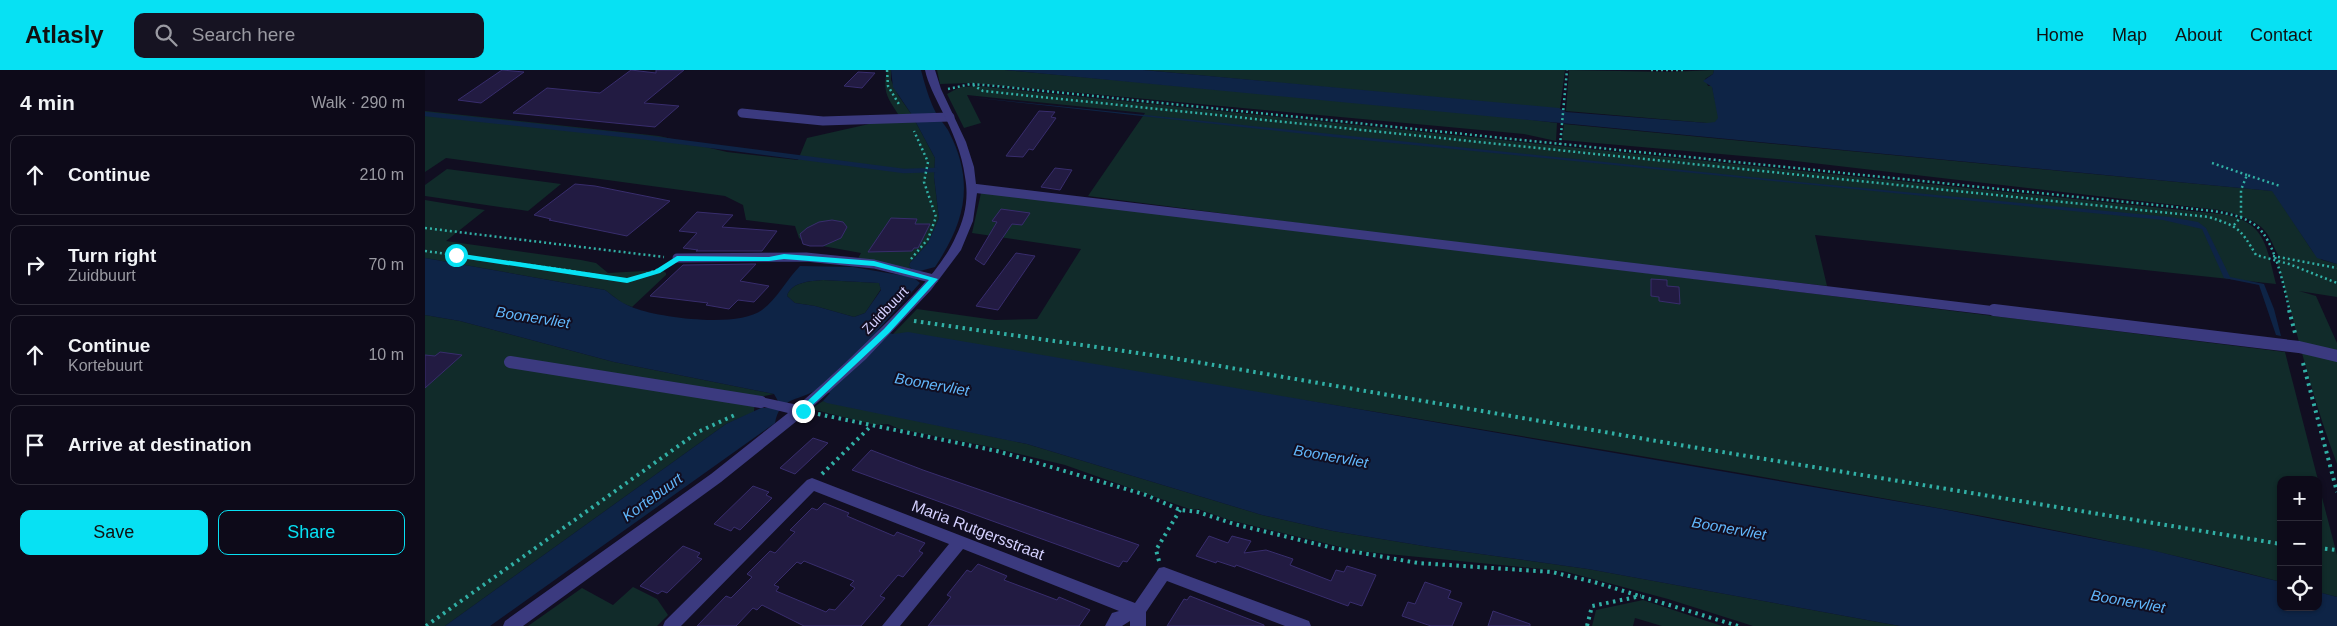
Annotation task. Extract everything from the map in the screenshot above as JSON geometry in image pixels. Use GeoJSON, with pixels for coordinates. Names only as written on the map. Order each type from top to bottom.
{"type":"FeatureCollection","features":[{"type":"Feature","properties":{"kind":"street","name":"Zuidbuurt"},"geometry":{"type":"LineString","coordinates":[[803,411],[899,318],[949,260],[962,234],[971,208],[972,188],[969,162],[946,117],[930,70]]}},
{"type":"Feature","properties":{"kind":"street"},"geometry":{"type":"LineString","coordinates":[[772,405],[803,411]]}},
{"type":"Feature","properties":{"kind":"street"},"geometry":{"type":"LineString","coordinates":[[511,626],[803,411]]}},
{"type":"Feature","properties":{"kind":"street","name":"Maria Rutgersstraat"},"geometry":{"type":"LineString","coordinates":[[671,626],[812,484],[960,542],[1138,618]]}},
{"type":"Feature","properties":{"kind":"street"},"geometry":{"type":"LineString","coordinates":[[890,626],[960,542]]}},
{"type":"Feature","properties":{"kind":"street"},"geometry":{"type":"LineString","coordinates":[[1113,626],[1118,618],[1138,618],[1164,574],[1303,626]]}},
{"type":"Feature","properties":{"kind":"lane"},"geometry":{"type":"LineString","coordinates":[[742,113],[815,121],[946,117]]}},
{"type":"Feature","properties":{"kind":"lane"},"geometry":{"type":"LineString","coordinates":[[972,188],[2299,347],[2337,356]]}},
{"type":"Feature","properties":{"kind":"lane"},"geometry":{"type":"LineString","coordinates":[[677,258],[806,257],[874,264],[934,279]]}},
{"type":"Feature","properties":{"kind":"lane"},"geometry":{"type":"LineString","coordinates":[[510,362],[772,405]]}},
{"type":"Feature","properties":{"kind":"path"},"geometry":{"type":"LineString","coordinates":[[887,70],[888,86],[910,119],[928,162],[924,182],[935,217],[929,239],[903,271]]}},
{"type":"Feature","properties":{"kind":"path"},"geometry":{"type":"LineString","coordinates":[[1560,145],[1567,70]]}},
{"type":"Feature","properties":{"kind":"path"},"geometry":{"type":"LineString","coordinates":[[1651,70],[1683,70]]}},
{"type":"Feature","properties":{"kind":"path"},"geometry":{"type":"LineString","coordinates":[[971,84],[983,91],[2209,217],[2234,225],[2242,231],[2256,255],[2289,264],[2337,283]]}},
{"type":"Feature","properties":{"kind":"path"},"geometry":{"type":"LineString","coordinates":[[938,91],[971,84],[2214,211],[2241,217],[2263,231],[2273,256],[2337,268]]}},
{"type":"Feature","properties":{"kind":"path"},"geometry":{"type":"LineString","coordinates":[[2212,163],[2280,186]]}},
{"type":"Feature","properties":{"kind":"path"},"geometry":{"type":"LineString","coordinates":[[2234,225],[2241,217],[2241,190],[2247,175]]}},
{"type":"Feature","properties":{"kind":"path"},"geometry":{"type":"LineString","coordinates":[[425,228],[677,258]]}},
{"type":"Feature","properties":{"kind":"path"},"geometry":{"type":"LineString","coordinates":[[425,251],[627,281],[657,272],[677,258]]}},
{"type":"Feature","properties":{"kind":"path"},"geometry":{"type":"LineString","coordinates":[[899,318],[938,326],[1072,342],[1154,355],[1680,445],[2277,543]]}},
{"type":"Feature","properties":{"kind":"path"},"geometry":{"type":"LineString","coordinates":[[426,626],[698,432],[772,405]]}},
{"type":"Feature","properties":{"kind":"path"},"geometry":{"type":"LineString","coordinates":[[803,411],[997,451],[1146,495],[1181,510],[1198,512],[1234,524],[1382,558],[1552,572],[1641,596],[1738,626]]}},
{"type":"Feature","properties":{"kind":"path"},"geometry":{"type":"LineString","coordinates":[[838,460],[871,426]]}},
{"type":"Feature","properties":{"kind":"path"},"geometry":{"type":"LineString","coordinates":[[2335,473],[2337,492]]}},
{"type":"Feature","properties":{"kind":"path"},"geometry":{"type":"LineString","coordinates":[[1156,550],[1181,510]]}},
{"type":"Feature","properties":{"kind":"path"},"geometry":{"type":"LineString","coordinates":[[2322,548],[2337,550]]}},
{"type":"Feature","properties":{"kind":"path"},"geometry":{"type":"LineString","coordinates":[[1587,626],[1592,606],[1641,596]]}},
{"type":"Feature","properties":{"kind":"green space"},"geometry":{"type":"Polygon","coordinates":[[[887,70],[891,70],[891,80],[898,95],[912,115],[935,158],[934,177],[939,218],[928,243],[910,263],[909,266],[912,269],[856,262],[861,253],[806,243],[799,238],[795,226],[746,220],[743,205],[725,196],[446,158],[425,172],[425,111],[659,136],[727,152],[798,160],[807,138],[900,117],[887,95],[885,84],[887,70]]]}},
{"type":"Feature","properties":{"kind":"green space"},"geometry":{"type":"Polygon","coordinates":[[[937,70],[1005,70],[1474,113],[1557,123],[1556,141],[1524,134],[972,83],[940,84],[937,70]]]}},
{"type":"Feature","properties":{"kind":"green space"},"geometry":{"type":"Polygon","coordinates":[[[1143,70],[1565,70],[1560,109],[1143,70]]]}},
{"type":"Feature","properties":{"kind":"green space"},"geometry":{"type":"Polygon","coordinates":[[[1569,70],[1669,72],[1714,70],[1713,74],[1705,79],[1708,86],[1712,86],[1719,118],[1715,123],[1707,123],[1566,111],[1569,70]]]}},
{"type":"Feature","properties":{"kind":"green space"},"geometry":{"type":"Polygon","coordinates":[[[978,86],[2221,214],[2236,217],[2256,229],[2262,237],[2270,258],[2276,284],[1815,235],[1827,286],[1516,251],[1088,196],[1145,113],[967,95],[981,123],[964,128],[947,94],[960,87],[978,86]]]}},
{"type":"Feature","properties":{"kind":"green space"},"geometry":{"type":"Polygon","coordinates":[[[1564,124],[2273,191],[2313,252],[2322,260],[2337,264],[2337,297],[2299,291],[2316,296],[2337,343],[2337,464],[2305,363],[2277,260],[2280,258],[2264,229],[2253,221],[2219,210],[1777,159],[1562,140],[1564,124]]]}},
{"type":"Feature","properties":{"kind":"green space"},"geometry":{"type":"Polygon","coordinates":[[[447,169],[561,184],[528,211],[425,196],[425,185],[447,169]]]}},
{"type":"Feature","properties":{"kind":"green space"},"geometry":{"type":"Polygon","coordinates":[[[993,192],[2285,352],[2317,476],[2277,476],[2277,581],[2149,550],[2015,522],[1881,498],[1533,438],[893,334],[917,309],[995,320],[1037,319],[1081,249],[972,233],[981,193],[993,192]]]}},
{"type":"Feature","properties":{"kind":"green space"},"geometry":{"type":"Polygon","coordinates":[[[425,200],[485,210],[446,241],[581,260],[596,263],[608,273],[662,270],[666,275],[632,307],[622,303],[605,290],[425,258],[425,200]]]}},
{"type":"Feature","properties":{"kind":"green space"},"geometry":{"type":"Polygon","coordinates":[[[823,280],[879,283],[881,289],[865,313],[854,317],[815,306],[795,303],[787,296],[789,291],[797,285],[823,280]]]}},
{"type":"Feature","properties":{"kind":"green space"},"geometry":{"type":"Polygon","coordinates":[[[425,315],[460,321],[614,362],[774,394],[755,398],[754,412],[726,424],[445,626],[425,626],[425,315]]]}},
{"type":"Feature","properties":{"kind":"green space"},"geometry":{"type":"Polygon","coordinates":[[[823,401],[1027,444],[1262,515],[1333,531],[1430,547],[1588,569],[1900,626],[1753,626],[1668,599],[1563,571],[1357,551],[1229,520],[1198,509],[1192,510],[1065,465],[990,447],[899,429],[888,424],[875,425],[811,409],[823,401]]]}},
{"type":"Feature","properties":{"kind":"green space"},"geometry":{"type":"Polygon","coordinates":[[[2322,497],[2337,555],[2337,597],[2322,593],[2322,497]]]}},
{"type":"Feature","properties":{"kind":"green space"},"geometry":{"type":"Polygon","coordinates":[[[633,587],[657,599],[668,615],[657,626],[528,626],[582,588],[613,605],[633,587]]]}},
{"type":"Feature","properties":{"kind":"green space"},"geometry":{"type":"Polygon","coordinates":[[[1643,600],[1722,626],[1662,626],[1635,618],[1633,626],[1592,626],[1596,610],[1643,600]]]}},
{"type":"Feature","properties":{"kind":"water"},"geometry":{"type":"Polygon","coordinates":[[[891,70],[921,70],[932,105],[948,131],[957,151],[964,185],[963,202],[953,234],[935,267],[920,271],[914,278],[920,283],[878,330],[893,334],[908,332],[1942,509],[2147,549],[2277,581],[2277,611],[2322,611],[2322,593],[2337,597],[2337,626],[1900,626],[1588,569],[1430,547],[1333,531],[1262,515],[1027,444],[827,403],[823,401],[830,393],[816,390],[785,404],[777,415],[775,423],[490,626],[445,626],[726,424],[761,408],[769,408],[778,401],[774,394],[614,362],[460,321],[425,315],[425,258],[605,290],[622,302],[646,312],[699,320],[736,319],[762,310],[800,266],[853,267],[905,276],[912,269],[909,266],[910,263],[928,243],[939,218],[934,177],[935,158],[912,115],[893,87],[891,70]],[[823,280],[797,285],[789,291],[787,296],[795,303],[815,306],[854,317],[865,313],[881,290],[879,283],[823,280]]]}},
{"type":"Feature","properties":{"kind":"water"},"geometry":{"type":"Polygon","coordinates":[[[1005,70],[1143,70],[1559,108],[1566,112],[1707,123],[1715,122],[1718,118],[1712,87],[1703,81],[1713,74],[1714,70],[2337,70],[2337,264],[2317,258],[2272,191],[1005,70]]]}},
{"type":"Feature","properties":{"kind":"water"},"geometry":{"type":"Polygon","coordinates":[[[969,97],[1799,182],[2170,217],[2198,222],[2206,228],[2230,277],[2264,284],[2274,309],[2281,336],[2276,335],[2259,285],[2224,278],[2202,229],[2163,220],[1333,137],[969,97]]]}},
{"type":"Feature","properties":{"kind":"building"},"geometry":{"type":"Polygon","coordinates":[[[502,70],[524,72],[481,103],[458,100],[502,70]]]}},
{"type":"Feature","properties":{"kind":"building"},"geometry":{"type":"Polygon","coordinates":[[[631,70],[656,73],[656,70],[684,70],[644,103],[679,106],[655,127],[513,113],[547,88],[600,93],[631,70]]]}},
{"type":"Feature","properties":{"kind":"building"},"geometry":{"type":"Polygon","coordinates":[[[858,72],[875,73],[862,88],[844,86],[858,72]]]}},
{"type":"Feature","properties":{"kind":"building"},"geometry":{"type":"Polygon","coordinates":[[[1039,111],[1055,112],[1051,117],[1056,118],[1033,150],[1029,149],[1023,157],[1006,156],[1039,111]]]}},
{"type":"Feature","properties":{"kind":"building"},"geometry":{"type":"Polygon","coordinates":[[[1055,168],[1072,170],[1060,190],[1041,187],[1055,168]]]}},
{"type":"Feature","properties":{"kind":"building"},"geometry":{"type":"Polygon","coordinates":[[[575,184],[595,186],[670,201],[627,236],[549,220],[551,219],[534,215],[575,184]]]}},
{"type":"Feature","properties":{"kind":"building"},"geometry":{"type":"Polygon","coordinates":[[[1001,209],[1030,213],[1022,225],[1012,224],[984,265],[975,259],[997,222],[992,221],[1001,209]]]}},
{"type":"Feature","properties":{"kind":"building"},"geometry":{"type":"Polygon","coordinates":[[[697,212],[733,215],[722,227],[777,231],[762,251],[696,251],[698,250],[683,248],[697,233],[679,231],[697,212]]]}},
{"type":"Feature","properties":{"kind":"building"},"geometry":{"type":"Polygon","coordinates":[[[891,218],[917,219],[915,224],[930,224],[918,248],[914,248],[912,251],[868,252],[891,218]]]}},
{"type":"Feature","properties":{"kind":"building"},"geometry":{"type":"Polygon","coordinates":[[[832,220],[843,222],[847,227],[841,238],[823,246],[803,244],[800,234],[807,228],[819,222],[832,220]]]}},
{"type":"Feature","properties":{"kind":"building"},"geometry":{"type":"Polygon","coordinates":[[[1016,253],[1035,256],[998,310],[976,306],[1016,253]]]}},
{"type":"Feature","properties":{"kind":"building"},"geometry":{"type":"Polygon","coordinates":[[[756,264],[740,281],[769,286],[754,302],[738,300],[729,309],[706,305],[708,303],[650,296],[683,265],[756,264]]]}},
{"type":"Feature","properties":{"kind":"building"},"geometry":{"type":"Polygon","coordinates":[[[1651,279],[1667,280],[1667,286],[1679,287],[1680,304],[1659,301],[1659,297],[1651,296],[1651,279]]]}},
{"type":"Feature","properties":{"kind":"building"},"geometry":{"type":"Polygon","coordinates":[[[440,352],[462,355],[425,388],[425,355],[435,356],[440,352]]]}},
{"type":"Feature","properties":{"kind":"building"},"geometry":{"type":"Polygon","coordinates":[[[813,438],[828,443],[795,474],[780,468],[813,438]]]}},
{"type":"Feature","properties":{"kind":"building"},"geometry":{"type":"Polygon","coordinates":[[[871,450],[1139,545],[1127,562],[1123,561],[1119,567],[852,470],[871,450]]]}},
{"type":"Feature","properties":{"kind":"building"},"geometry":{"type":"Polygon","coordinates":[[[753,486],[769,492],[766,495],[772,498],[740,530],[734,527],[731,531],[714,524],[753,486]]]}},
{"type":"Feature","properties":{"kind":"building"},"geometry":{"type":"Polygon","coordinates":[[[824,503],[849,513],[847,516],[894,536],[897,532],[925,543],[919,551],[923,553],[903,577],[898,575],[880,596],[885,598],[861,626],[804,626],[762,605],[757,610],[753,608],[736,626],[697,626],[726,596],[731,598],[752,577],[747,574],[770,551],[775,553],[795,532],[790,530],[812,508],[817,510],[824,503]],[[804,561],[801,564],[797,562],[774,585],[779,587],[776,591],[826,612],[829,609],[835,610],[855,588],[850,585],[854,581],[804,561]]]}},
{"type":"Feature","properties":{"kind":"building"},"geometry":{"type":"Polygon","coordinates":[[[1209,536],[1228,543],[1232,536],[1251,541],[1244,553],[1266,550],[1293,559],[1290,565],[1331,581],[1336,570],[1344,572],[1347,566],[1376,575],[1362,606],[1350,602],[1348,606],[1236,565],[1235,567],[1217,561],[1216,563],[1196,556],[1209,536]]]}},
{"type":"Feature","properties":{"kind":"building"},"geometry":{"type":"Polygon","coordinates":[[[683,546],[700,553],[697,557],[702,559],[667,593],[662,591],[658,594],[640,586],[683,546]]]}},
{"type":"Feature","properties":{"kind":"building"},"geometry":{"type":"Polygon","coordinates":[[[978,564],[1007,576],[1004,580],[1057,600],[1059,597],[1090,610],[1079,626],[928,626],[951,597],[947,595],[967,570],[971,572],[978,564]]]}},
{"type":"Feature","properties":{"kind":"building"},"geometry":{"type":"Polygon","coordinates":[[[1425,582],[1451,591],[1448,598],[1462,603],[1452,626],[1431,626],[1402,616],[1408,602],[1415,604],[1425,582]]]}},
{"type":"Feature","properties":{"kind":"building"},"geometry":{"type":"Polygon","coordinates":[[[1190,596],[1264,626],[1167,626],[1184,599],[1187,600],[1190,596]]]}},
{"type":"Feature","properties":{"kind":"building"},"geometry":{"type":"Polygon","coordinates":[[[1493,611],[1530,624],[1530,626],[1488,626],[1493,611]]]}},
{"type":"Feature","properties":{"kind":"waterway"},"geometry":{"type":"LineString","coordinates":[[425,114],[642,137],[904,171],[936,170]]}},
{"type":"Feature","properties":{"kind":"route"},"geometry":{"type":"LineString","coordinates":[[456,255],[573,271],[627,281],[657,272],[677,258],[769,259],[784,257],[806,257],[874,264],[934,279],[886,331],[803,411]]}},
{"type":"Feature","properties":{"kind":"water label","name":"Boonervliet"},"geometry":{"type":"Point","coordinates":[533,317]}},
{"type":"Feature","properties":{"kind":"water label","name":"Boonervliet"},"geometry":{"type":"Point","coordinates":[932,384]}},
{"type":"Feature","properties":{"kind":"water label","name":"Boonervliet"},"geometry":{"type":"Point","coordinates":[1331,456]}},
{"type":"Feature","properties":{"kind":"water label","name":"Kortebuurt"},"geometry":{"type":"Point","coordinates":[652,497]}},
{"type":"Feature","properties":{"kind":"water label","name":"Boonervliet"},"geometry":{"type":"Point","coordinates":[1729,528]}},
{"type":"Feature","properties":{"kind":"water label","name":"Boonervliet"},"geometry":{"type":"Point","coordinates":[2128,601]}}]}
